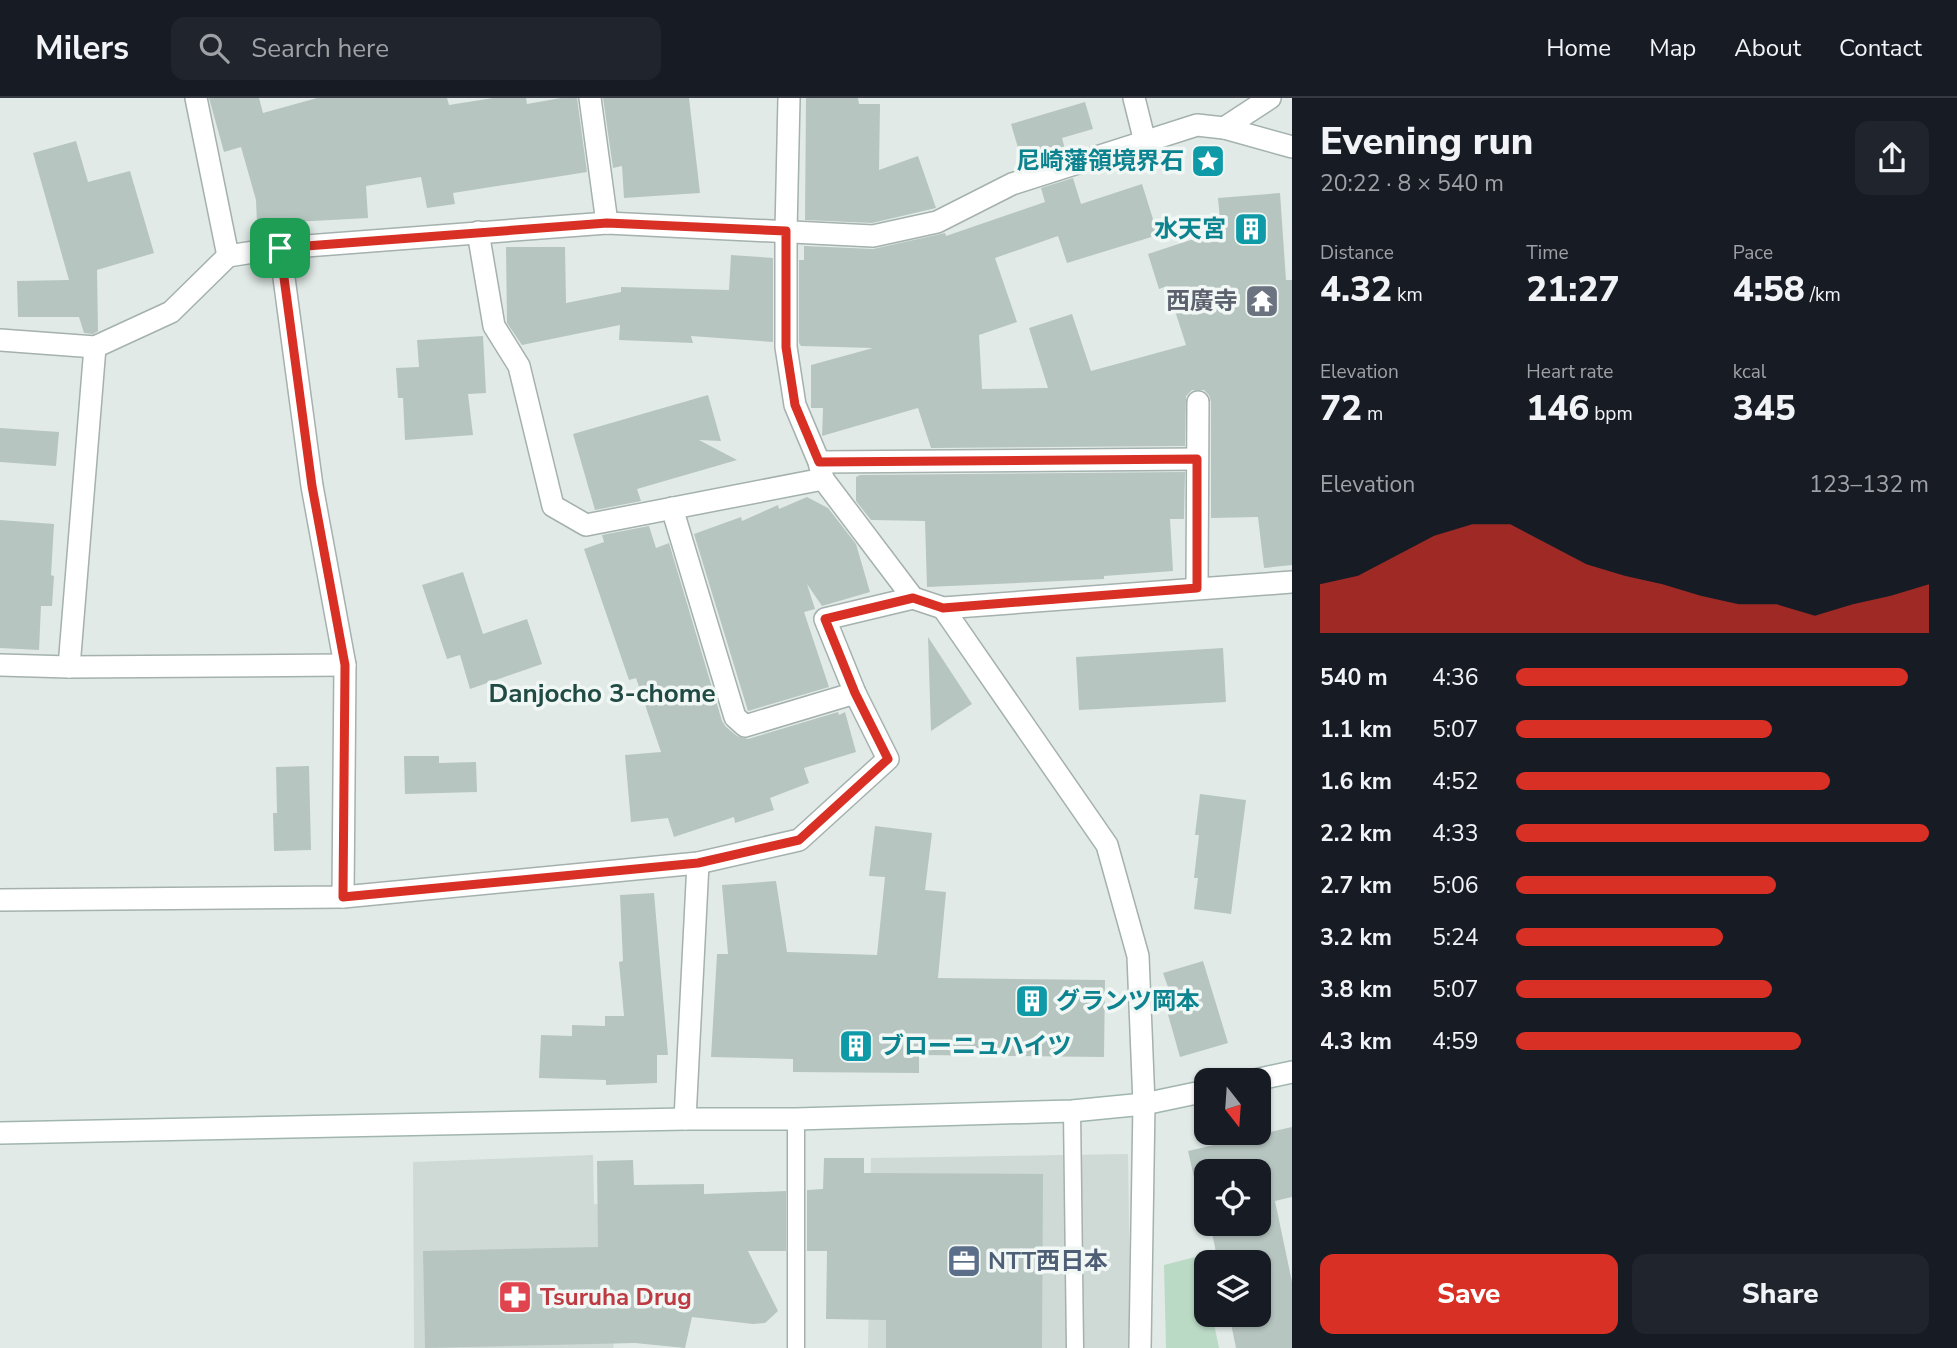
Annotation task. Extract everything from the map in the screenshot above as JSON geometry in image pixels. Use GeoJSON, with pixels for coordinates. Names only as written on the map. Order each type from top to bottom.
{"type":"FeatureCollection","features":[{"type":"Feature","properties":{"kind":"street"},"geometry":{"type":"LineString","coordinates":[[196,98],[228,256]]}},
{"type":"Feature","properties":{"kind":"street"},"geometry":{"type":"LineString","coordinates":[[590,98],[607,223]]}},
{"type":"Feature","properties":{"kind":"street"},"geometry":{"type":"LineString","coordinates":[[789,98],[786,347],[795,405],[821,470],[913,598]]}},
{"type":"Feature","properties":{"kind":"street"},"geometry":{"type":"LineString","coordinates":[[1133,98],[1145,142]]}},
{"type":"Feature","properties":{"kind":"street"},"geometry":{"type":"LineString","coordinates":[[1224,128],[1270,98]]}},
{"type":"Feature","properties":{"kind":"street"},"geometry":{"type":"LineString","coordinates":[[0,340],[95,347],[171,312],[228,256],[280,248],[607,223],[873,236],[937,222],[1012,184],[1197,125],[1224,128],[1292,148]]}},
{"type":"Feature","properties":{"kind":"street"},"geometry":{"type":"LineString","coordinates":[[478,232],[494,326],[519,366],[553,506],[586,525],[672,508],[821,470],[1197,459]]}},
{"type":"Feature","properties":{"kind":"street"},"geometry":{"type":"LineString","coordinates":[[280,248],[312,486],[345,665],[343,897]]}},
{"type":"Feature","properties":{"kind":"street"},"geometry":{"type":"LineString","coordinates":[[69,667],[95,347]]}},
{"type":"Feature","properties":{"kind":"street"},"geometry":{"type":"LineString","coordinates":[[1197,588],[1198,402]]}},
{"type":"Feature","properties":{"kind":"street"},"geometry":{"type":"LineString","coordinates":[[672,508],[735,717],[746,726],[855,693]]}},
{"type":"Feature","properties":{"kind":"street"},"geometry":{"type":"LineString","coordinates":[[0,900],[343,897],[698,863],[799,840],[888,759],[855,693],[825,619],[913,598],[943,608],[1292,582]]}},
{"type":"Feature","properties":{"kind":"street"},"geometry":{"type":"LineString","coordinates":[[943,608],[1107,845],[1138,956],[1144,1104],[1140,1348]]}},
{"type":"Feature","properties":{"kind":"street"},"geometry":{"type":"LineString","coordinates":[[0,665],[345,665]]}},
{"type":"Feature","properties":{"kind":"street"},"geometry":{"type":"LineString","coordinates":[[685,1119],[698,863]]}},
{"type":"Feature","properties":{"kind":"street"},"geometry":{"type":"LineString","coordinates":[[1271,1077],[1292,1072]]}},
{"type":"Feature","properties":{"kind":"street"},"geometry":{"type":"LineString","coordinates":[[0,1133],[796,1119],[1072,1111],[1144,1104],[1194,1094]]}},
{"type":"Feature","properties":{"kind":"lane"},"geometry":{"type":"LineString","coordinates":[[1072,1111],[1075,1348]]}},
{"type":"Feature","properties":{"kind":"lane"},"geometry":{"type":"LineString","coordinates":[[796,1119],[796,1348]]}},
{"type":"Feature","properties":{"kind":"shaded area"},"geometry":{"type":"Polygon","coordinates":[[[1128,1154],[1131,1348],[868,1348],[871,1158],[1128,1154]]]}},
{"type":"Feature","properties":{"kind":"shaded area"},"geometry":{"type":"Polygon","coordinates":[[[593,1155],[594,1204],[642,1205],[613,1348],[414,1348],[413,1162],[593,1155]]]}},
{"type":"Feature","properties":{"kind":"green space"},"geometry":{"type":"Polygon","coordinates":[[[1194,1257],[1194,1327],[1215,1327],[1219,1348],[1166,1348],[1164,1265],[1194,1257]]]}},
{"type":"Feature","properties":{"kind":"building"},"geometry":{"type":"Polygon","coordinates":[[[209,98],[259,98],[263,113],[317,98],[447,98],[449,105],[493,98],[526,98],[527,104],[577,98],[587,172],[453,193],[455,204],[427,208],[421,177],[366,186],[368,218],[257,224],[256,200],[241,147],[224,152],[209,98]]]}},
{"type":"Feature","properties":{"kind":"building"},"geometry":{"type":"Polygon","coordinates":[[[603,98],[689,98],[700,193],[624,198],[622,166],[613,168],[603,98]]]}},
{"type":"Feature","properties":{"kind":"building"},"geometry":{"type":"Polygon","coordinates":[[[806,98],[858,98],[859,104],[880,104],[879,170],[918,156],[936,208],[872,223],[805,220],[806,98]]]}},
{"type":"Feature","properties":{"kind":"building"},"geometry":{"type":"Polygon","coordinates":[[[1085,102],[1093,129],[1062,138],[1066,153],[1034,163],[1030,148],[1019,151],[1011,124],[1085,102]]]}},
{"type":"Feature","properties":{"kind":"building"},"geometry":{"type":"Polygon","coordinates":[[[76,141],[88,182],[130,171],[154,253],[97,270],[98,331],[93,334],[84,333],[79,317],[18,317],[17,281],[69,280],[33,153],[76,141]]]}},
{"type":"Feature","properties":{"kind":"building"},"geometry":{"type":"Polygon","coordinates":[[[1073,178],[1081,204],[1142,184],[1158,235],[1067,263],[1058,236],[995,258],[1017,322],[979,335],[982,389],[1048,388],[1029,328],[1072,314],[1091,371],[1186,345],[1167,286],[1159,289],[1148,254],[1221,230],[1218,198],[1280,193],[1286,280],[1292,280],[1292,565],[1264,568],[1258,517],[1211,518],[1211,402],[1204,390],[1192,390],[1186,396],[1185,446],[931,448],[918,408],[822,436],[823,408],[811,408],[811,365],[873,348],[801,346],[799,260],[804,260],[804,246],[873,249],[945,233],[946,236],[1045,202],[1041,188],[1073,178]]]}},
{"type":"Feature","properties":{"kind":"building"},"geometry":{"type":"Polygon","coordinates":[[[506,247],[565,247],[566,303],[621,292],[621,287],[729,290],[731,255],[773,258],[773,342],[691,336],[693,343],[619,340],[620,325],[522,345],[507,323],[506,247]]]}},
{"type":"Feature","properties":{"kind":"building"},"geometry":{"type":"Polygon","coordinates":[[[483,336],[486,393],[468,394],[473,435],[405,440],[403,398],[398,398],[396,368],[419,367],[417,340],[483,336]]]}},
{"type":"Feature","properties":{"kind":"building"},"geometry":{"type":"Polygon","coordinates":[[[708,395],[721,441],[699,440],[737,460],[637,489],[641,501],[595,510],[573,434],[708,395]]]}},
{"type":"Feature","properties":{"kind":"building"},"geometry":{"type":"Polygon","coordinates":[[[0,428],[59,432],[56,466],[0,462],[0,428]]]}},
{"type":"Feature","properties":{"kind":"building"},"geometry":{"type":"Polygon","coordinates":[[[1185,472],[1184,519],[1170,519],[1173,571],[1104,576],[1104,579],[927,587],[925,521],[871,520],[856,501],[856,477],[860,475],[1185,472]]]}},
{"type":"Feature","properties":{"kind":"building"},"geometry":{"type":"Polygon","coordinates":[[[807,497],[828,508],[856,544],[870,592],[822,606],[807,584],[815,609],[804,612],[829,687],[748,711],[694,534],[741,517],[742,521],[778,505],[779,509],[807,497]]]}},
{"type":"Feature","properties":{"kind":"building"},"geometry":{"type":"Polygon","coordinates":[[[0,520],[54,524],[52,606],[41,606],[39,650],[0,648],[0,520]]]}},
{"type":"Feature","properties":{"kind":"building"},"geometry":{"type":"Polygon","coordinates":[[[649,526],[656,548],[669,543],[726,727],[737,736],[748,739],[845,712],[856,752],[804,768],[809,783],[770,798],[774,810],[735,823],[734,817],[674,837],[668,818],[631,822],[625,755],[661,752],[636,678],[629,680],[584,549],[604,542],[602,535],[649,526]]]}},
{"type":"Feature","properties":{"kind":"building"},"geometry":{"type":"Polygon","coordinates":[[[463,572],[483,634],[527,619],[542,664],[470,689],[460,655],[447,659],[422,585],[463,572]]]}},
{"type":"Feature","properties":{"kind":"building"},"geometry":{"type":"Polygon","coordinates":[[[928,637],[972,704],[931,731],[928,637]]]}},
{"type":"Feature","properties":{"kind":"building"},"geometry":{"type":"Polygon","coordinates":[[[1223,648],[1226,702],[1079,710],[1076,657],[1223,648]]]}},
{"type":"Feature","properties":{"kind":"building"},"geometry":{"type":"Polygon","coordinates":[[[404,756],[439,756],[439,763],[476,762],[477,792],[405,794],[404,756]]]}},
{"type":"Feature","properties":{"kind":"building"},"geometry":{"type":"Polygon","coordinates":[[[309,766],[311,850],[274,851],[276,767],[309,766]]]}},
{"type":"Feature","properties":{"kind":"building"},"geometry":{"type":"Polygon","coordinates":[[[1200,794],[1246,800],[1231,914],[1194,909],[1199,835],[1195,835],[1200,794]]]}},
{"type":"Feature","properties":{"kind":"building"},"geometry":{"type":"Polygon","coordinates":[[[875,826],[932,833],[925,890],[946,892],[938,978],[1105,980],[1104,1057],[919,1055],[919,1073],[793,1072],[793,1059],[711,1057],[717,954],[728,954],[722,885],[776,881],[787,952],[877,955],[885,877],[869,876],[875,826]]]}},
{"type":"Feature","properties":{"kind":"building"},"geometry":{"type":"Polygon","coordinates":[[[654,893],[668,1055],[657,1055],[657,1083],[606,1085],[606,1080],[539,1078],[541,1035],[572,1036],[572,1025],[605,1026],[605,1016],[624,1016],[619,962],[623,961],[620,895],[654,893]]]}},
{"type":"Feature","properties":{"kind":"building"},"geometry":{"type":"Polygon","coordinates":[[[1203,961],[1228,1043],[1180,1057],[1165,1004],[1173,1001],[1163,973],[1203,961]]]}},
{"type":"Feature","properties":{"kind":"building"},"geometry":{"type":"Polygon","coordinates":[[[1292,1127],[1292,1197],[1275,1201],[1292,1282],[1292,1348],[1236,1348],[1232,1327],[1271,1327],[1271,1250],[1216,1250],[1213,1236],[1271,1236],[1271,1159],[1194,1159],[1194,1177],[1188,1151],[1214,1145],[1271,1145],[1271,1132],[1292,1127]]]}},
{"type":"Feature","properties":{"kind":"building","name":"NTT西日本"},"geometry":{"type":"Polygon","coordinates":[[[824,1158],[864,1158],[864,1173],[1043,1174],[1042,1348],[886,1348],[886,1320],[826,1319],[827,1251],[807,1251],[807,1190],[823,1189],[824,1158]]]}},
{"type":"Feature","properties":{"kind":"building"},"geometry":{"type":"Polygon","coordinates":[[[633,1160],[634,1185],[704,1184],[704,1194],[786,1191],[786,1251],[748,1251],[778,1311],[765,1323],[692,1317],[685,1348],[635,1343],[425,1348],[423,1251],[598,1247],[597,1161],[633,1160]]]}},
{"type":"Feature","properties":{"kind":"place","name":"尼崎藩領境界石"},"geometry":{"type":"Point","coordinates":[1208,161]}},
{"type":"Feature","properties":{"kind":"place","name":"水天宮"},"geometry":{"type":"Point","coordinates":[1251,229]}},
{"type":"Feature","properties":{"kind":"place","name":"西廣寺"},"geometry":{"type":"Point","coordinates":[1262,301]}},
{"type":"Feature","properties":{"kind":"place","name":"グランツ岡本"},"geometry":{"type":"Point","coordinates":[1032,1001]}},
{"type":"Feature","properties":{"kind":"place","name":"ブローニュハイツ"},"geometry":{"type":"Point","coordinates":[856,1046]}},
{"type":"Feature","properties":{"kind":"place","name":"NTT西日本"},"geometry":{"type":"Point","coordinates":[964,1261]}},
{"type":"Feature","properties":{"kind":"place","name":"Tsuruha Drug"},"geometry":{"type":"Point","coordinates":[515,1297]}},
{"type":"Feature","properties":{"kind":"district","name":"Danjocho 3-chome"},"geometry":{"type":"Point","coordinates":[602,693]}},
{"type":"Feature","properties":{"kind":"route"},"geometry":{"type":"LineString","coordinates":[[607,223],[786,231],[786,347],[795,405],[819,462],[1197,459],[1197,588],[943,608],[913,598],[825,619],[855,693],[888,759],[799,840],[698,863],[343,897],[345,665],[312,486],[280,248],[607,223]]}}]}
